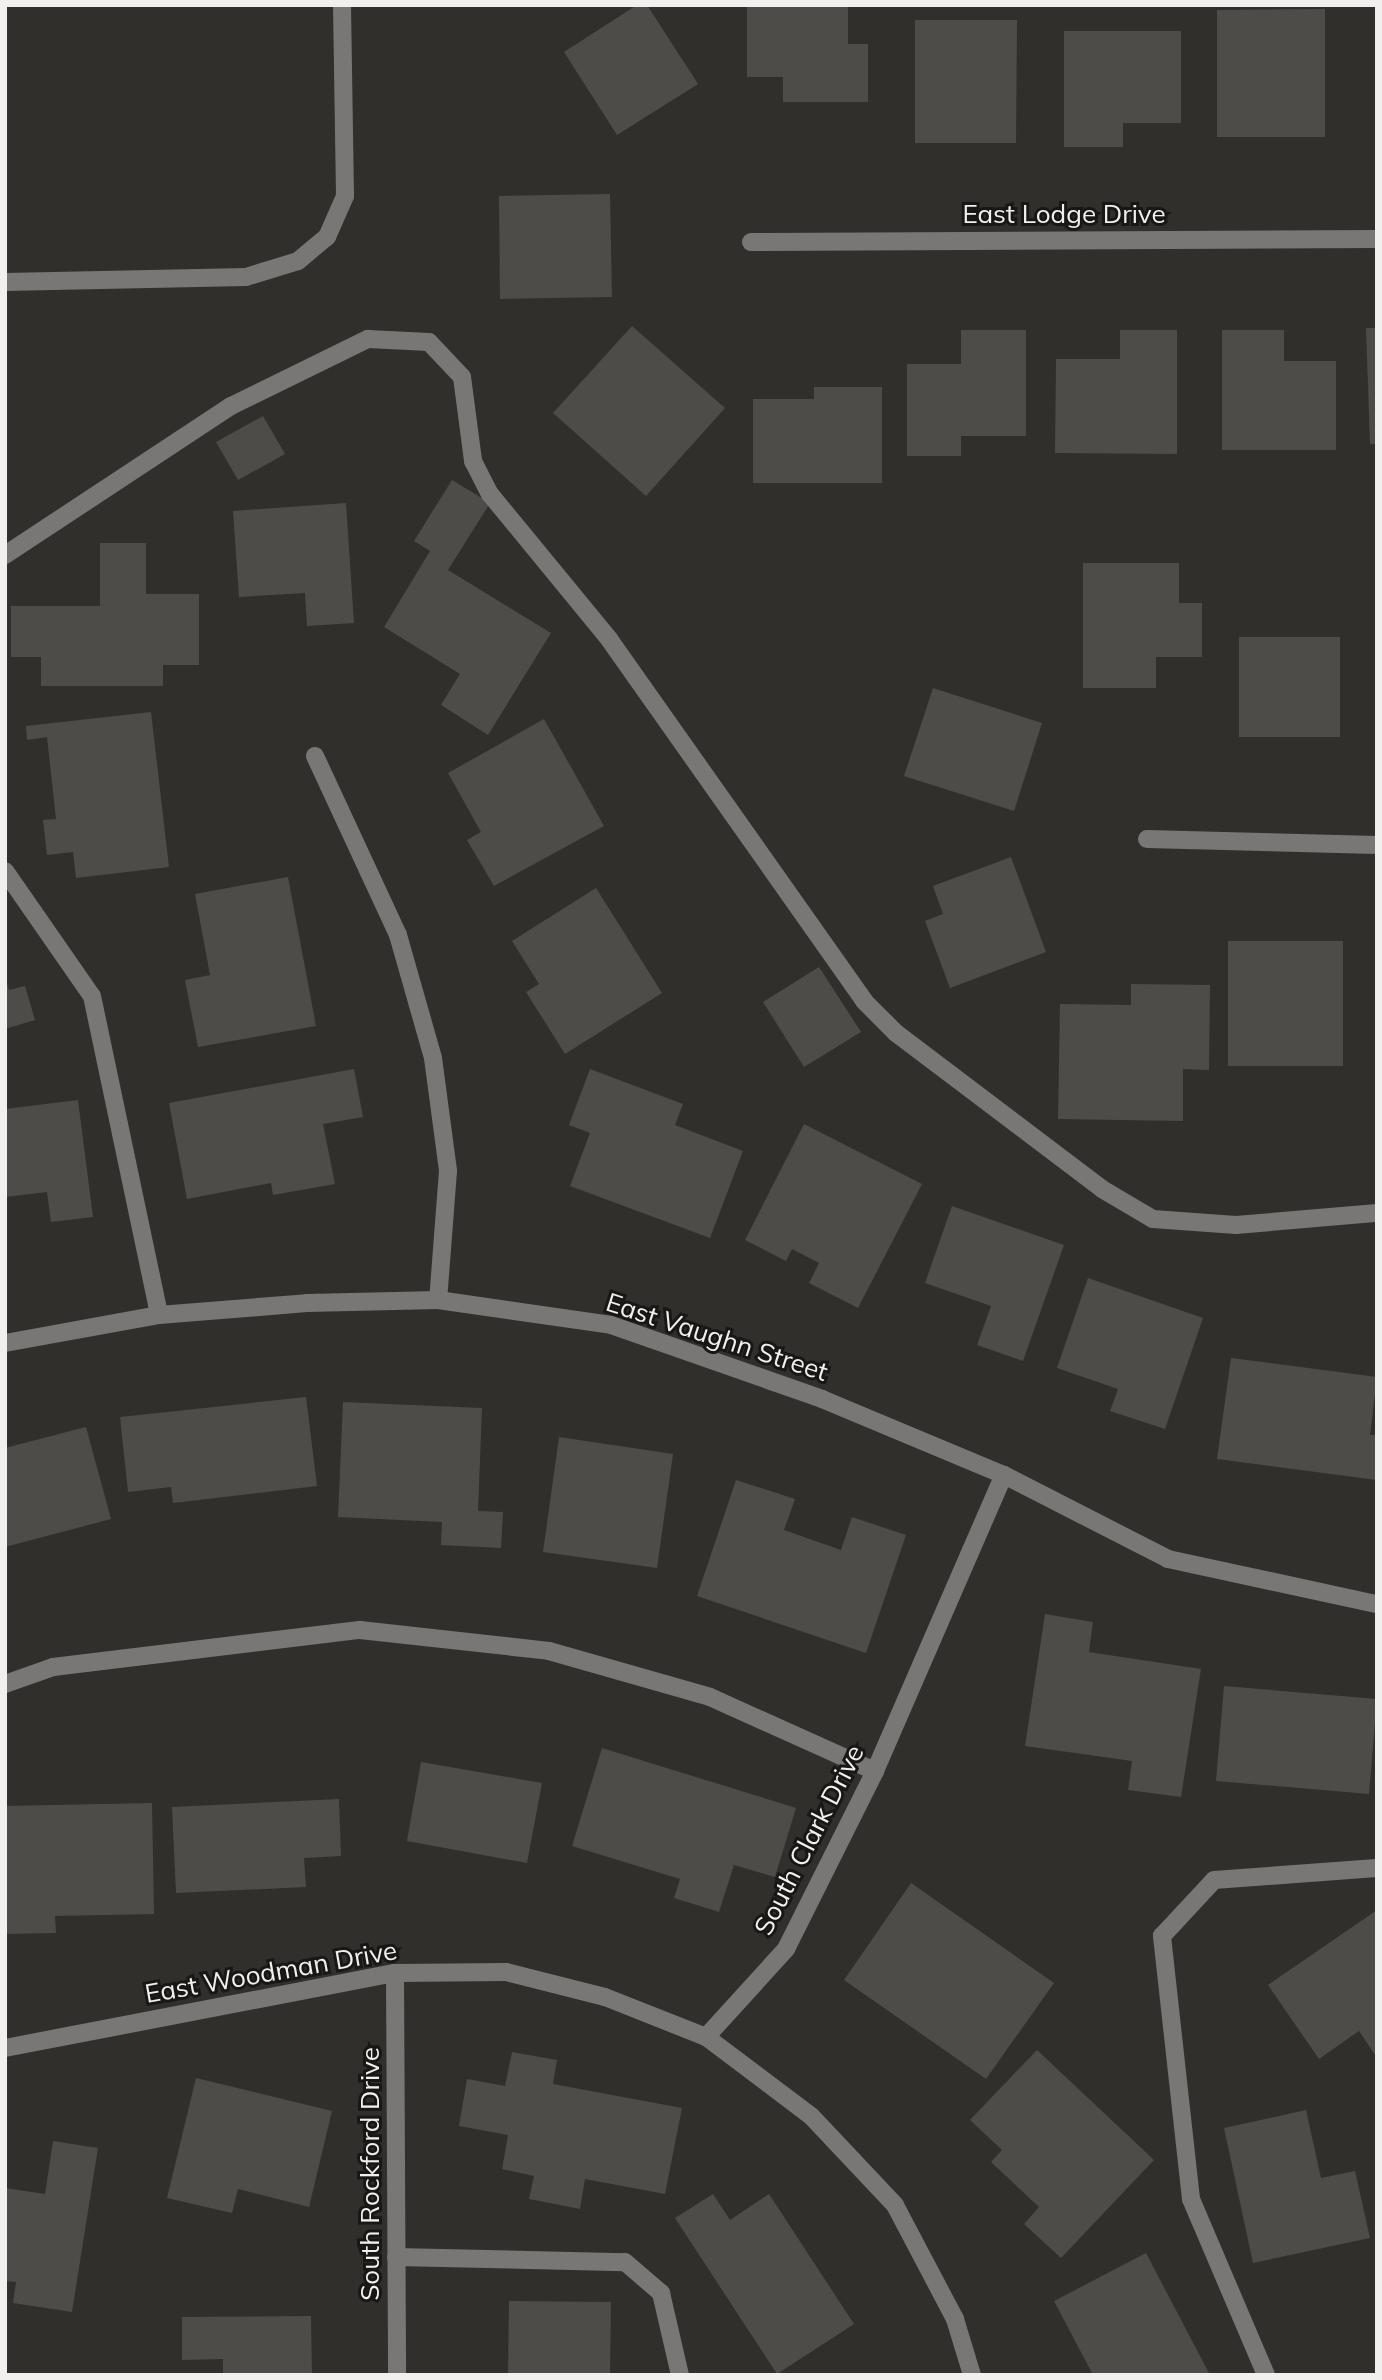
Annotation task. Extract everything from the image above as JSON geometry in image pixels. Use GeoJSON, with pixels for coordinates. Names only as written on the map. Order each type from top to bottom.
{"type":"FeatureCollection","features":[{"type":"Feature","properties":{"kind":"street"},"geometry":{"type":"LineString","coordinates":[[5,282],[246,277],[298,261],[327,237],[345,196],[342,5]]}},
{"type":"Feature","properties":{"kind":"street","name":"East Lodge Drive"},"geometry":{"type":"LineString","coordinates":[[751,242],[1377,239]]}},
{"type":"Feature","properties":{"kind":"street"},"geometry":{"type":"LineString","coordinates":[[5,555],[231,406],[368,340],[429,342],[462,377],[472,461],[490,494],[609,639],[864,1001],[896,1033],[1102,1189],[1153,1219],[1236,1225],[1377,1213]]}},
{"type":"Feature","properties":{"kind":"street"},"geometry":{"type":"LineString","coordinates":[[315,756],[398,934],[433,1058],[448,1171],[438,1300]]}},
{"type":"Feature","properties":{"kind":"street"},"geometry":{"type":"LineString","coordinates":[[1147,839],[1377,845]]}},
{"type":"Feature","properties":{"kind":"street"},"geometry":{"type":"LineString","coordinates":[[5,871],[92,996],[159,1315]]}},
{"type":"Feature","properties":{"kind":"street","name":"East Vaughn Street"},"geometry":{"type":"LineString","coordinates":[[5,1343],[159,1315],[438,1300],[611,1325],[822,1399],[1004,1475],[1168,1559],[1377,1604]]}},
{"type":"Feature","properties":{"kind":"street","name":"South Clark Drive"},"geometry":{"type":"LineString","coordinates":[[706,2037],[786,1949],[875,1771],[1004,1475]]}},
{"type":"Feature","properties":{"kind":"street"},"geometry":{"type":"LineString","coordinates":[[5,1684],[53,1667],[360,1630],[549,1651],[710,1697],[875,1771]]}},
{"type":"Feature","properties":{"kind":"street"},"geometry":{"type":"LineString","coordinates":[[1266,2375],[1191,2199],[1162,1936],[1214,1881],[1377,1868]]}},
{"type":"Feature","properties":{"kind":"street","name":"East Woodman Drive"},"geometry":{"type":"LineString","coordinates":[[5,2048],[395,1973],[506,1972],[605,1997],[706,2037]]}},
{"type":"Feature","properties":{"kind":"street","name":"South Rockford Drive"},"geometry":{"type":"LineString","coordinates":[[395,1973],[397,2375]]}},
{"type":"Feature","properties":{"kind":"street"},"geometry":{"type":"LineString","coordinates":[[706,2037],[811,2116],[895,2205],[955,2319],[972,2375]]}},
{"type":"Feature","properties":{"kind":"street"},"geometry":{"type":"LineString","coordinates":[[396,2257],[625,2262],[661,2292],[680,2375]]}},
{"type":"Feature","properties":{"kind":"building"},"geometry":{"type":"Polygon","coordinates":[[[637,5],[647,5],[698,84],[617,135],[564,52],[637,5]]]}},
{"type":"Feature","properties":{"kind":"building"},"geometry":{"type":"Polygon","coordinates":[[[747,5],[848,5],[848,44],[868,44],[868,102],[783,102],[783,77],[747,77],[747,5]]]}},
{"type":"Feature","properties":{"kind":"building"},"geometry":{"type":"Polygon","coordinates":[[[1325,9],[1325,137],[1217,137],[1217,10],[1325,9]]]}},
{"type":"Feature","properties":{"kind":"building"},"geometry":{"type":"Polygon","coordinates":[[[915,20],[1017,20],[1016,143],[915,143],[915,20]]]}},
{"type":"Feature","properties":{"kind":"building"},"geometry":{"type":"Polygon","coordinates":[[[1064,31],[1181,31],[1181,123],[1123,123],[1123,147],[1064,147],[1064,31]]]}},
{"type":"Feature","properties":{"kind":"building"},"geometry":{"type":"Polygon","coordinates":[[[610,194],[612,297],[500,299],[499,196],[610,194]]]}},
{"type":"Feature","properties":{"kind":"building"},"geometry":{"type":"Polygon","coordinates":[[[632,326],[725,408],[646,496],[553,413],[632,326]]]}},
{"type":"Feature","properties":{"kind":"building"},"geometry":{"type":"Polygon","coordinates":[[[1366,328],[1377,328],[1377,444],[1370,444],[1366,328]]]}},
{"type":"Feature","properties":{"kind":"building"},"geometry":{"type":"Polygon","coordinates":[[[961,330],[1026,330],[1026,436],[961,436],[961,456],[907,456],[907,364],[961,364],[961,330]]]}},
{"type":"Feature","properties":{"kind":"building"},"geometry":{"type":"Polygon","coordinates":[[[1120,330],[1177,330],[1177,454],[1055,453],[1056,359],[1120,359],[1120,330]]]}},
{"type":"Feature","properties":{"kind":"building"},"geometry":{"type":"Polygon","coordinates":[[[1222,330],[1284,330],[1284,361],[1336,361],[1336,450],[1222,450],[1222,330]]]}},
{"type":"Feature","properties":{"kind":"building"},"geometry":{"type":"Polygon","coordinates":[[[814,387],[882,387],[882,483],[753,483],[753,399],[814,399],[814,387]]]}},
{"type":"Feature","properties":{"kind":"building"},"geometry":{"type":"Polygon","coordinates":[[[263,416],[285,454],[238,480],[216,442],[263,416]]]}},
{"type":"Feature","properties":{"kind":"building"},"geometry":{"type":"Polygon","coordinates":[[[452,480],[490,503],[448,570],[551,633],[488,735],[441,705],[460,674],[384,627],[430,551],[414,541],[452,480]]]}},
{"type":"Feature","properties":{"kind":"building"},"geometry":{"type":"Polygon","coordinates":[[[346,503],[354,623],[307,626],[305,593],[239,597],[233,511],[346,503]]]}},
{"type":"Feature","properties":{"kind":"building"},"geometry":{"type":"Polygon","coordinates":[[[100,543],[146,543],[146,594],[199,594],[199,665],[163,665],[163,686],[41,686],[41,657],[11,657],[11,606],[100,606],[100,543]]]}},
{"type":"Feature","properties":{"kind":"building"},"geometry":{"type":"Polygon","coordinates":[[[1083,563],[1179,563],[1179,603],[1202,603],[1202,657],[1156,657],[1156,688],[1083,688],[1083,563]]]}},
{"type":"Feature","properties":{"kind":"building"},"geometry":{"type":"Polygon","coordinates":[[[1239,637],[1340,637],[1340,737],[1239,737],[1239,637]]]}},
{"type":"Feature","properties":{"kind":"building"},"geometry":{"type":"Polygon","coordinates":[[[933,688],[1042,723],[1014,811],[904,776],[933,688]]]}},
{"type":"Feature","properties":{"kind":"building"},"geometry":{"type":"Polygon","coordinates":[[[151,712],[169,867],[76,878],[73,852],[47,855],[43,820],[56,819],[47,737],[27,740],[26,726],[151,712]]]}},
{"type":"Feature","properties":{"kind":"building"},"geometry":{"type":"Polygon","coordinates":[[[544,719],[604,826],[494,886],[467,840],[481,832],[448,773],[544,719]]]}},
{"type":"Feature","properties":{"kind":"building"},"geometry":{"type":"Polygon","coordinates":[[[1011,857],[1046,952],[950,988],[925,921],[943,914],[933,886],[1011,857]]]}},
{"type":"Feature","properties":{"kind":"building"},"geometry":{"type":"Polygon","coordinates":[[[288,877],[316,1026],[198,1047],[185,980],[210,975],[195,894],[288,877]]]}},
{"type":"Feature","properties":{"kind":"building"},"geometry":{"type":"Polygon","coordinates":[[[596,888],[662,993],[565,1054],[526,992],[539,984],[512,941],[596,888]]]}},
{"type":"Feature","properties":{"kind":"building"},"geometry":{"type":"Polygon","coordinates":[[[1228,941],[1343,941],[1343,1066],[1228,1066],[1228,941]]]}},
{"type":"Feature","properties":{"kind":"building"},"geometry":{"type":"Polygon","coordinates":[[[819,967],[861,1032],[804,1067],[763,1002],[819,967]]]}},
{"type":"Feature","properties":{"kind":"building"},"geometry":{"type":"Polygon","coordinates":[[[6,980],[9,990],[25,986],[35,1020],[5,1029],[6,980]]]}},
{"type":"Feature","properties":{"kind":"building"},"geometry":{"type":"Polygon","coordinates":[[[1131,984],[1210,985],[1209,1070],[1183,1069],[1183,1121],[1058,1119],[1060,1004],[1131,1005],[1131,984]]]}},
{"type":"Feature","properties":{"kind":"building"},"geometry":{"type":"Polygon","coordinates":[[[354,1069],[363,1117],[323,1124],[335,1184],[273,1195],[271,1183],[187,1199],[169,1103],[354,1069]]]}},
{"type":"Feature","properties":{"kind":"building"},"geometry":{"type":"Polygon","coordinates":[[[590,1069],[683,1104],[675,1125],[743,1151],[710,1238],[570,1186],[590,1133],[569,1125],[590,1069]]]}},
{"type":"Feature","properties":{"kind":"building"},"geometry":{"type":"Polygon","coordinates":[[[78,1100],[93,1217],[51,1222],[47,1192],[5,1197],[5,1109],[78,1100]]]}},
{"type":"Feature","properties":{"kind":"building"},"geometry":{"type":"Polygon","coordinates":[[[804,1124],[922,1184],[858,1308],[809,1283],[819,1263],[792,1249],[786,1261],[745,1240],[804,1124]]]}},
{"type":"Feature","properties":{"kind":"building"},"geometry":{"type":"Polygon","coordinates":[[[952,1206],[1064,1245],[1023,1361],[977,1345],[991,1306],[925,1283],[952,1206]]]}},
{"type":"Feature","properties":{"kind":"building"},"geometry":{"type":"Polygon","coordinates":[[[1088,1278],[1203,1318],[1165,1429],[1110,1411],[1118,1389],[1057,1368],[1088,1278]]]}},
{"type":"Feature","properties":{"kind":"building"},"geometry":{"type":"Polygon","coordinates":[[[1231,1358],[1377,1377],[1370,1435],[1377,1435],[1377,1480],[1217,1459],[1231,1358]]]}},
{"type":"Feature","properties":{"kind":"building"},"geometry":{"type":"Polygon","coordinates":[[[306,1397],[317,1486],[173,1503],[171,1487],[128,1492],[120,1417],[306,1397]]]}},
{"type":"Feature","properties":{"kind":"building"},"geometry":{"type":"Polygon","coordinates":[[[343,1402],[482,1408],[478,1511],[503,1512],[501,1548],[441,1545],[442,1522],[338,1517],[343,1402]]]}},
{"type":"Feature","properties":{"kind":"building"},"geometry":{"type":"Polygon","coordinates":[[[86,1427],[111,1519],[5,1547],[5,1448],[86,1427]]]}},
{"type":"Feature","properties":{"kind":"building"},"geometry":{"type":"Polygon","coordinates":[[[559,1437],[673,1454],[657,1568],[543,1552],[559,1437]]]}},
{"type":"Feature","properties":{"kind":"building"},"geometry":{"type":"Polygon","coordinates":[[[736,1480],[795,1499],[784,1530],[841,1550],[852,1517],[906,1535],[866,1653],[697,1596],[736,1480]]]}},
{"type":"Feature","properties":{"kind":"building"},"geometry":{"type":"Polygon","coordinates":[[[1045,1614],[1093,1622],[1089,1652],[1201,1669],[1181,1797],[1128,1790],[1132,1761],[1025,1746],[1045,1614]]]}},
{"type":"Feature","properties":{"kind":"building"},"geometry":{"type":"Polygon","coordinates":[[[1224,1686],[1377,1699],[1369,1794],[1216,1781],[1224,1686]]]}},
{"type":"Feature","properties":{"kind":"building"},"geometry":{"type":"Polygon","coordinates":[[[602,1748],[796,1808],[775,1877],[734,1865],[719,1912],[674,1898],[680,1879],[572,1846],[602,1748]]]}},
{"type":"Feature","properties":{"kind":"building"},"geometry":{"type":"Polygon","coordinates":[[[421,1762],[542,1783],[527,1863],[407,1841],[421,1762]]]}},
{"type":"Feature","properties":{"kind":"building"},"geometry":{"type":"Polygon","coordinates":[[[339,1799],[341,1856],[304,1858],[306,1887],[176,1893],[172,1807],[339,1799]]]}},
{"type":"Feature","properties":{"kind":"building"},"geometry":{"type":"Polygon","coordinates":[[[152,1803],[154,1914],[55,1916],[56,1933],[5,1934],[5,1806],[152,1803]]]}},
{"type":"Feature","properties":{"kind":"building"},"geometry":{"type":"Polygon","coordinates":[[[911,1883],[1054,1983],[986,2079],[844,1980],[911,1883]]]}},
{"type":"Feature","properties":{"kind":"building"},"geometry":{"type":"Polygon","coordinates":[[[1377,1910],[1377,2058],[1359,2031],[1319,2059],[1268,1985],[1377,1910]]]}},
{"type":"Feature","properties":{"kind":"building"},"geometry":{"type":"Polygon","coordinates":[[[1037,2050],[1154,2160],[1061,2258],[1024,2224],[1039,2207],[991,2162],[1002,2150],[970,2120],[1037,2050]]]}},
{"type":"Feature","properties":{"kind":"building"},"geometry":{"type":"Polygon","coordinates":[[[512,2052],[557,2060],[553,2084],[682,2108],[665,2194],[585,2179],[580,2209],[529,2199],[534,2176],[502,2169],[508,2135],[459,2126],[467,2079],[505,2086],[512,2052]]]}},
{"type":"Feature","properties":{"kind":"building"},"geometry":{"type":"Polygon","coordinates":[[[196,2078],[332,2111],[309,2207],[238,2189],[232,2213],[167,2198],[196,2078]]]}},
{"type":"Feature","properties":{"kind":"building"},"geometry":{"type":"Polygon","coordinates":[[[1306,2110],[1321,2178],[1355,2171],[1370,2238],[1253,2263],[1224,2128],[1306,2110]]]}},
{"type":"Feature","properties":{"kind":"building"},"geometry":{"type":"Polygon","coordinates":[[[53,2141],[98,2148],[72,2312],[13,2303],[16,2282],[5,2281],[5,2188],[45,2194],[53,2141]]]}},
{"type":"Feature","properties":{"kind":"building"},"geometry":{"type":"Polygon","coordinates":[[[713,2194],[730,2220],[769,2194],[854,2324],[777,2374],[675,2218],[713,2194]]]}},
{"type":"Feature","properties":{"kind":"building"},"geometry":{"type":"Polygon","coordinates":[[[1146,2253],[1210,2375],[1093,2375],[1054,2301],[1146,2253]]]}},
{"type":"Feature","properties":{"kind":"building"},"geometry":{"type":"Polygon","coordinates":[[[509,2301],[611,2302],[610,2375],[508,2375],[509,2301]]]}},
{"type":"Feature","properties":{"kind":"building"},"geometry":{"type":"Polygon","coordinates":[[[311,2316],[312,2375],[223,2375],[223,2359],[182,2360],[182,2317],[311,2316]]]}}]}
